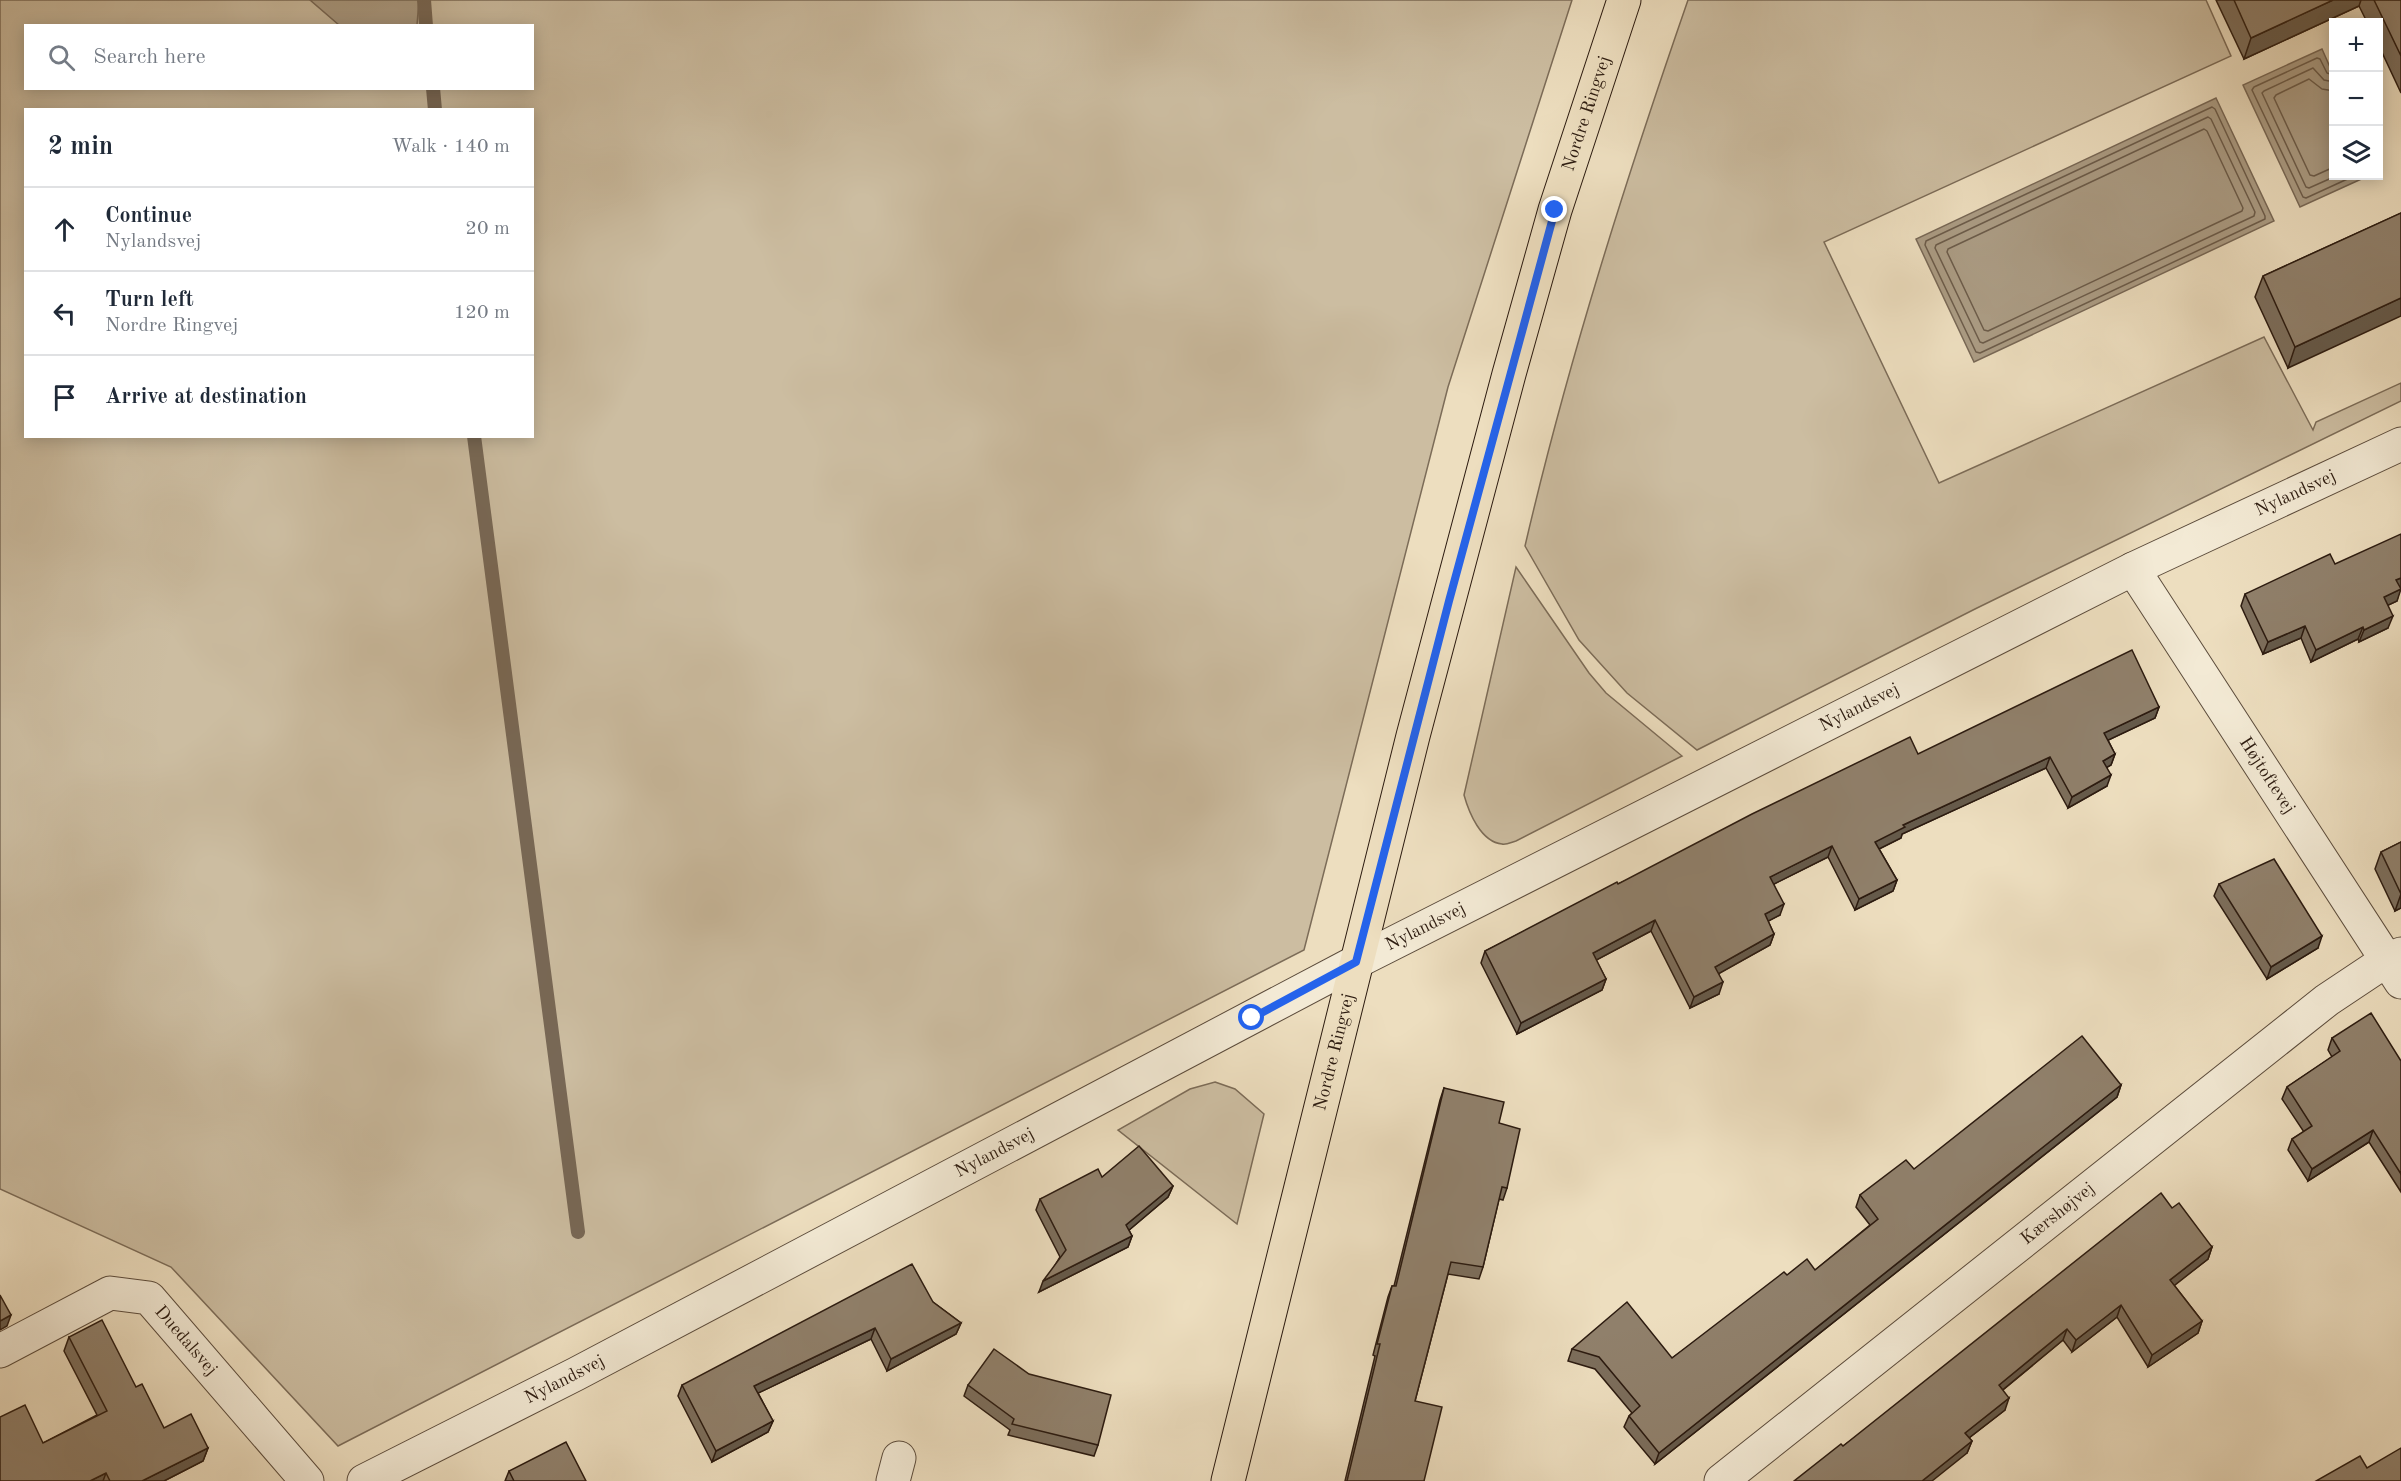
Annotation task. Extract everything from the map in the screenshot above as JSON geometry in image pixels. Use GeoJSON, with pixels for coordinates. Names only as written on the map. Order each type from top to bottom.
{"type":"FeatureCollection","features":[{"type":"Feature","properties":{"kind":"main road","name":"Nordre Ringvej"},"geometry":{"type":"LineString","coordinates":[[1228,1481],[1434,657],[1551,220],[1624,0]]}},
{"type":"Feature","properties":{"kind":"street","name":"Nylandsvej"},"geometry":{"type":"LineString","coordinates":[[364,1481],[596,1363],[1356,962],[2133,569],[2401,444]]}},
{"type":"Feature","properties":{"kind":"street","name":"Højtoftevej"},"geometry":{"type":"LineString","coordinates":[[2133,569],[2396,966]]}},
{"type":"Feature","properties":{"kind":"street","name":"Kærshøjvej"},"geometry":{"type":"LineString","coordinates":[[1721,1481],[2317,1008],[2396,966]]}},
{"type":"Feature","properties":{"kind":"street","name":"Duedalsvej"},"geometry":{"type":"LineString","coordinates":[[0,1351],[110,1293],[149,1298],[307,1481]]}},
{"type":"Feature","properties":{"kind":"shaded area"},"geometry":{"type":"Polygon","coordinates":[[[0,0],[1572,0],[1448,387],[1304,950],[338,1446],[171,1267],[0,1189],[0,0]]]}},
{"type":"Feature","properties":{"kind":"shaded area"},"geometry":{"type":"Polygon","coordinates":[[[1688,0],[2206,0],[2231,56],[1824,242],[1939,483],[2264,337],[2313,430],[2316,422],[2401,383],[2401,401],[1975,609],[1697,750],[1627,693],[1579,640],[1525,546],[1560,408],[1599,271],[1688,0]]]}},
{"type":"Feature","properties":{"kind":"shaded area"},"geometry":{"type":"Polygon","coordinates":[[[1516,567],[1589,673],[1606,693],[1682,756],[1516,841],[1504,844],[1495,842],[1482,832],[1469,810],[1464,795],[1516,567]]]}},
{"type":"Feature","properties":{"kind":"shaded area"},"geometry":{"type":"Polygon","coordinates":[[[1215,1082],[1235,1089],[1264,1114],[1237,1224],[1118,1130],[1190,1089],[1215,1082]]]}},
{"type":"Feature","properties":{"kind":"water"},"geometry":{"type":"Polygon","coordinates":[[[310,0],[419,0],[417,24],[338,24],[310,0]]]}},
{"type":"Feature","properties":{"kind":"water"},"geometry":{"type":"Polygon","coordinates":[[[2322,49],[2329,65],[2329,180],[2359,180],[2300,207],[2243,85],[2322,49]]]}},
{"type":"Feature","properties":{"kind":"water"},"geometry":{"type":"Polygon","coordinates":[[[2216,98],[2274,221],[1974,362],[1916,239],[2216,98]]]}},
{"type":"Feature","properties":{"kind":"building"},"geometry":{"type":"Polygon","coordinates":[[[2234,0],[2333,0],[2251,38],[2234,0]]]}},
{"type":"Feature","properties":{"kind":"building"},"geometry":{"type":"Polygon","coordinates":[[[2374,0],[2401,0],[2401,56],[2383,18],[2374,0]]]}},
{"type":"Feature","properties":{"kind":"building"},"geometry":{"type":"Polygon","coordinates":[[[2401,213],[2401,298],[2295,347],[2263,276],[2401,213]]]}},
{"type":"Feature","properties":{"kind":"building"},"geometry":{"type":"Polygon","coordinates":[[[2401,534],[2401,578],[2396,580],[2401,589],[2384,597],[2393,616],[2364,630],[2363,627],[2316,650],[2305,626],[2268,642],[2245,594],[2330,554],[2335,564],[2401,534]]]}},
{"type":"Feature","properties":{"kind":"building"},"geometry":{"type":"Polygon","coordinates":[[[2132,650],[2159,707],[2104,733],[2115,754],[2103,761],[2111,775],[2072,797],[2050,757],[1903,825],[1905,827],[1875,842],[1897,880],[1859,899],[1832,846],[1770,877],[1784,904],[1765,914],[1774,934],[1715,967],[1723,982],[1694,997],[1655,920],[1593,953],[1606,979],[1521,1023],[1485,951],[1752,814],[1910,737],[1918,754],[2132,650]]]}},
{"type":"Feature","properties":{"kind":"building"},"geometry":{"type":"Polygon","coordinates":[[[2401,842],[2401,894],[2381,852],[2401,842]]]}},
{"type":"Feature","properties":{"kind":"building"},"geometry":{"type":"Polygon","coordinates":[[[2274,859],[2322,936],[2271,967],[2219,884],[2274,859]]]}},
{"type":"Feature","properties":{"kind":"building"},"geometry":{"type":"Polygon","coordinates":[[[2371,1013],[2401,1061],[2401,1174],[2373,1130],[2312,1169],[2292,1139],[2312,1126],[2287,1087],[2340,1051],[2332,1038],[2371,1013]]]}},
{"type":"Feature","properties":{"kind":"building"},"geometry":{"type":"Polygon","coordinates":[[[2082,1036],[2121,1085],[1659,1453],[1629,1416],[1640,1406],[1599,1357],[1572,1349],[1627,1302],[1672,1358],[1784,1272],[1787,1275],[1807,1259],[1815,1270],[1878,1219],[1860,1195],[1906,1160],[1914,1169],[2082,1036]]]}},
{"type":"Feature","properties":{"kind":"building"},"geometry":{"type":"Polygon","coordinates":[[[1444,1088],[1504,1102],[1499,1123],[1520,1129],[1507,1188],[1502,1187],[1483,1267],[1451,1262],[1415,1401],[1442,1407],[1424,1481],[1347,1481],[1380,1344],[1377,1344],[1392,1286],[1396,1286],[1444,1088]]]}},
{"type":"Feature","properties":{"kind":"building"},"geometry":{"type":"Polygon","coordinates":[[[1139,1146],[1173,1186],[1126,1225],[1132,1236],[1043,1281],[1066,1250],[1040,1199],[1098,1169],[1102,1177],[1139,1146]]]}},
{"type":"Feature","properties":{"kind":"building"},"geometry":{"type":"Polygon","coordinates":[[[2161,1193],[2172,1208],[2179,1203],[2212,1247],[2170,1280],[2202,1321],[2152,1355],[2121,1305],[2076,1340],[2067,1329],[1999,1385],[2009,1398],[1965,1433],[1972,1441],[1922,1481],[1794,1481],[1841,1444],[1843,1446],[2161,1193]]]}},
{"type":"Feature","properties":{"kind":"building"},"geometry":{"type":"Polygon","coordinates":[[[912,1264],[933,1302],[961,1323],[891,1359],[875,1328],[754,1386],[773,1421],[716,1451],[682,1385],[912,1264]]]}},
{"type":"Feature","properties":{"kind":"building"},"geometry":{"type":"Polygon","coordinates":[[[0,1295],[11,1315],[0,1321],[0,1295]]]}},
{"type":"Feature","properties":{"kind":"building"},"geometry":{"type":"Polygon","coordinates":[[[102,1320],[136,1387],[142,1384],[164,1428],[191,1414],[208,1448],[142,1481],[110,1481],[106,1473],[90,1481],[0,1481],[0,1417],[25,1405],[43,1443],[107,1411],[69,1337],[102,1320]]]}},
{"type":"Feature","properties":{"kind":"building"},"geometry":{"type":"Polygon","coordinates":[[[994,1349],[1029,1374],[1111,1395],[1098,1445],[1012,1424],[1014,1419],[968,1385],[994,1349]]]}},
{"type":"Feature","properties":{"kind":"building"},"geometry":{"type":"Polygon","coordinates":[[[566,1442],[586,1481],[514,1481],[509,1471],[566,1442]]]}},
{"type":"Feature","properties":{"kind":"building"},"geometry":{"type":"Polygon","coordinates":[[[2401,1448],[2401,1481],[2316,1481],[2360,1456],[2367,1468],[2401,1448]]]}},
{"type":"Feature","properties":{"kind":"waterway"},"geometry":{"type":"LineString","coordinates":[[424,0],[426,24]]}},
{"type":"Feature","properties":{"kind":"waterway"},"geometry":{"type":"LineString","coordinates":[[433,90],[435,108]]}},
{"type":"Feature","properties":{"kind":"waterway"},"geometry":{"type":"LineString","coordinates":[[474,438],[578,1232]]}},
{"type":"Feature","properties":{"kind":"route"},"geometry":{"type":"LineString","coordinates":[[1252,1018],[1356,962],[1413,736],[1555,210]]}}]}
